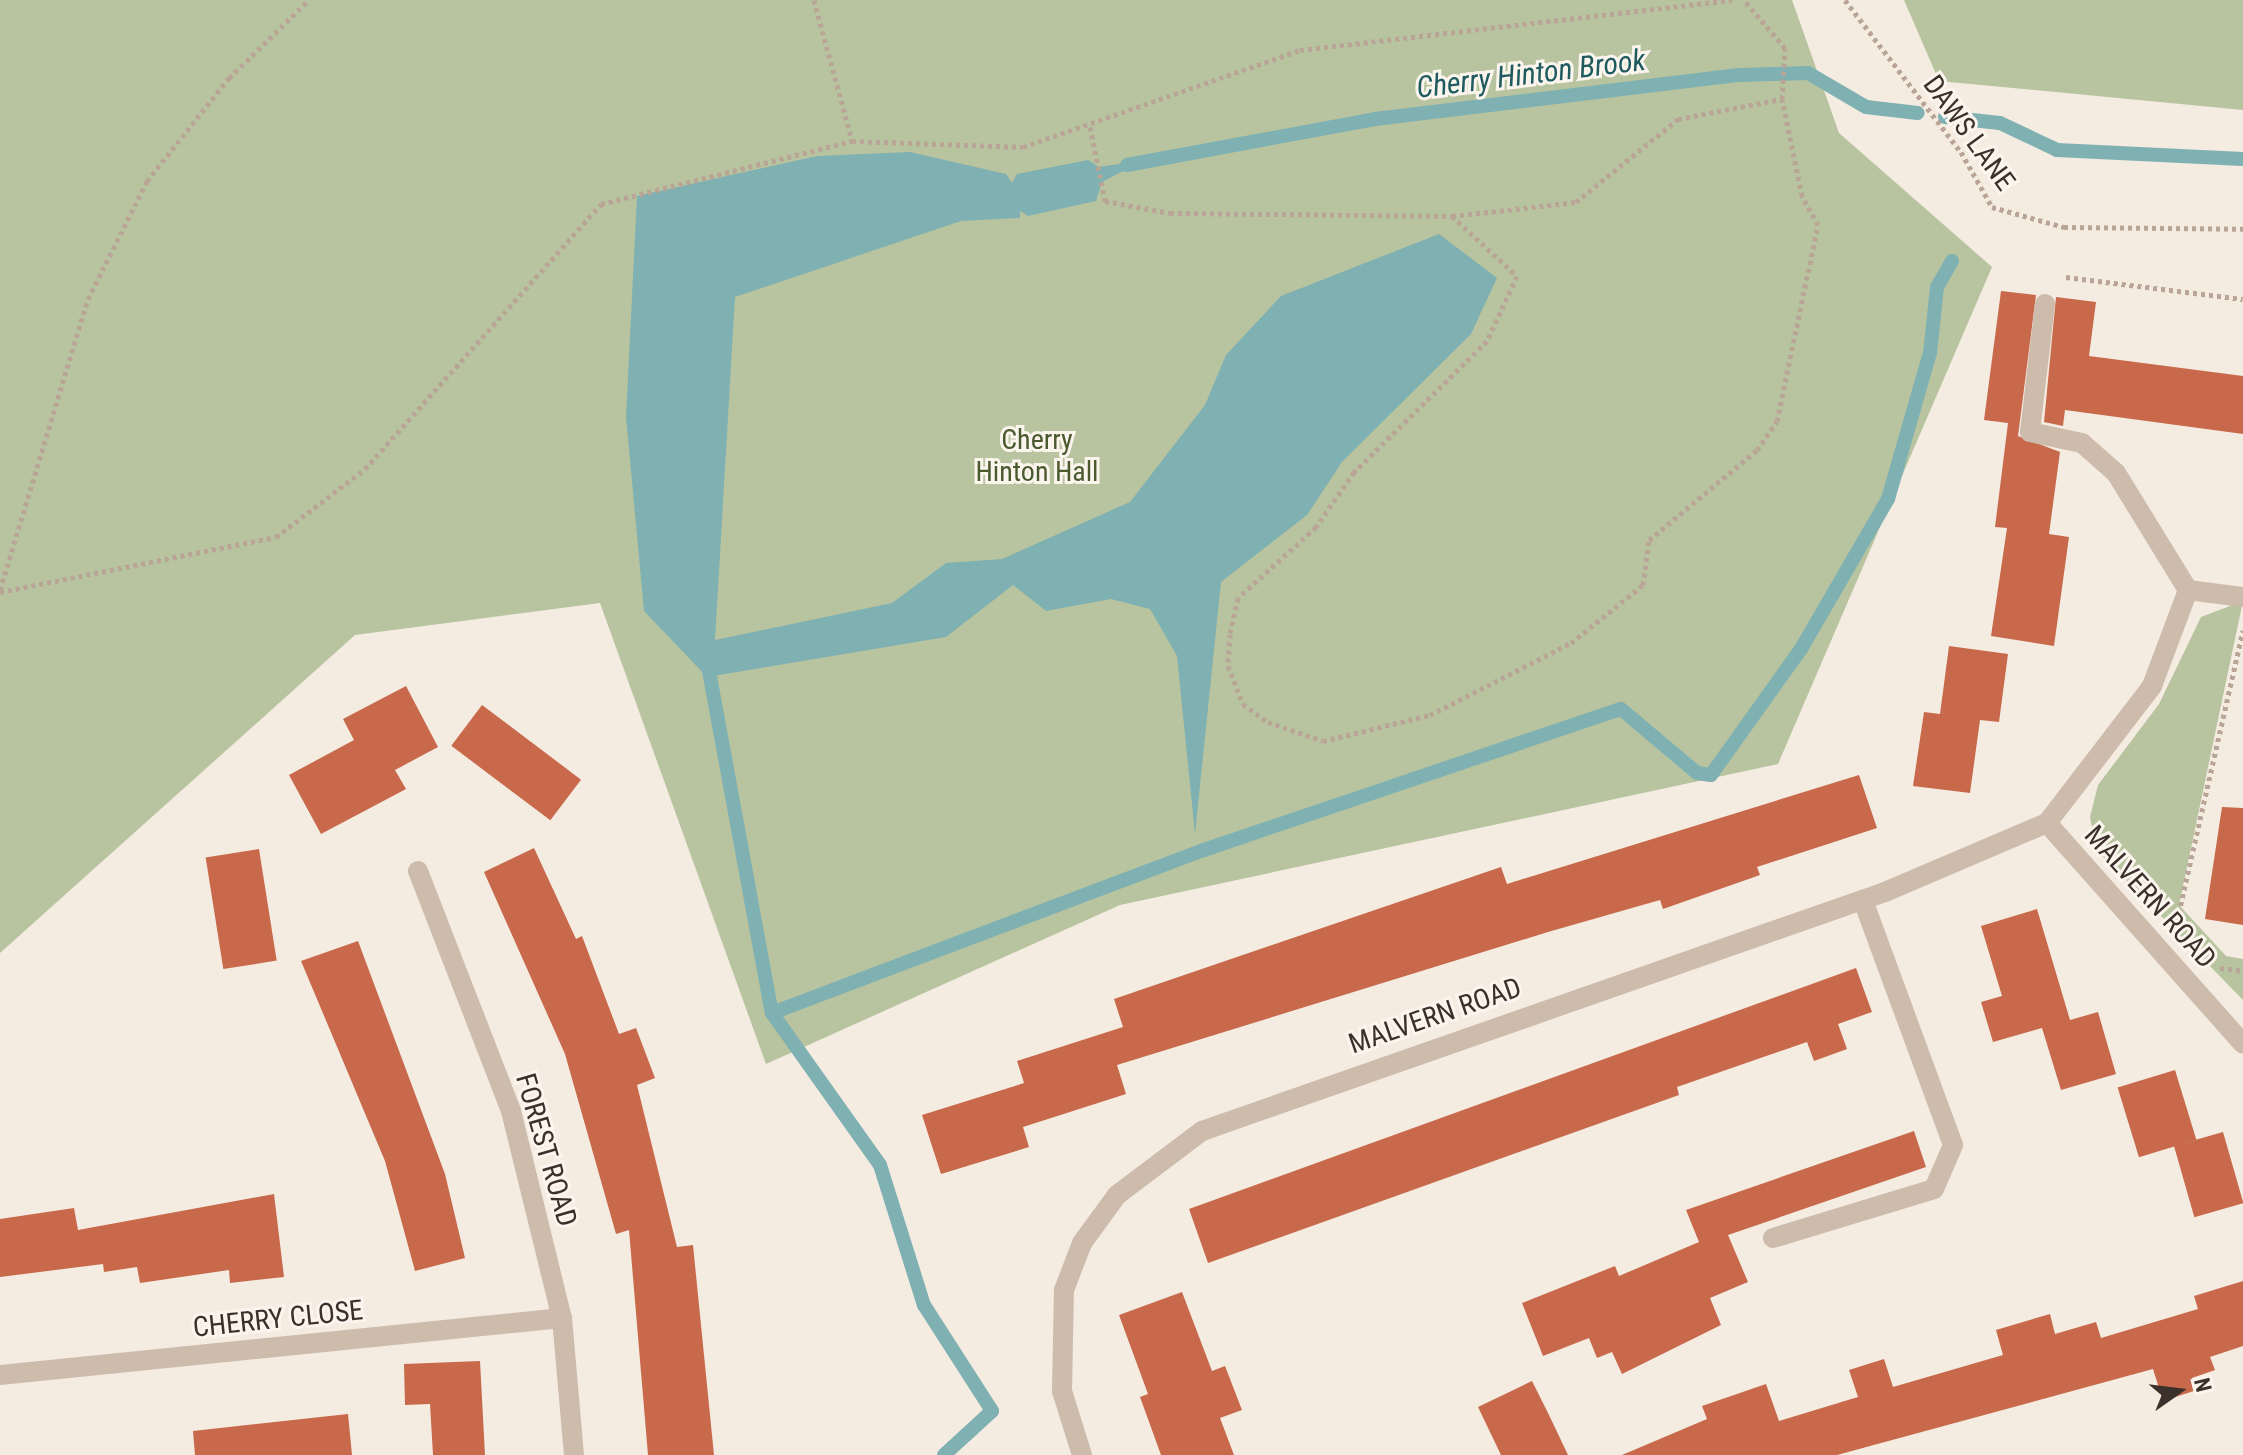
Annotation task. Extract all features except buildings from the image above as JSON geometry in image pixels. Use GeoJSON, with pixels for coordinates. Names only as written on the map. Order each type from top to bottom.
{"type":"FeatureCollection","features":[{"type":"Feature","properties":{"kind":"street"},"geometry":{"type":"LineString","coordinates":[[2045,304],[2030,432],[2082,443],[2116,473],[2188,590],[2243,597]]}},
{"type":"Feature","properties":{"kind":"street","name":"MALVERN ROAD"},"geometry":{"type":"LineString","coordinates":[[1082,1455],[1062,1391],[1064,1290],[1082,1243],[1117,1195],[1190,1139],[1249,1109],[1863,900],[2047,823],[2152,686],[2188,590]]}},
{"type":"Feature","properties":{"kind":"street","name":"MALVERN ROAD"},"geometry":{"type":"LineString","coordinates":[[2047,823],[2243,1044]]}},
{"type":"Feature","properties":{"kind":"street","name":"FOREST ROAD"},"geometry":{"type":"LineString","coordinates":[[418,871],[511,1111],[562,1318],[574,1455]]}},
{"type":"Feature","properties":{"kind":"street"},"geometry":{"type":"LineString","coordinates":[[1773,1238],[1934,1189],[1953,1145],[1863,900]]}},
{"type":"Feature","properties":{"kind":"street","name":"CHERRY CLOSE"},"geometry":{"type":"LineString","coordinates":[[0,1375],[562,1318]]}},
{"type":"Feature","properties":{"kind":"path"},"geometry":{"type":"LineString","coordinates":[[309,0],[229,78],[147,181],[88,299],[0,591],[276,537],[365,469],[601,204],[852,141],[1023,147],[1090,127],[1300,50],[1732,0]]}},
{"type":"Feature","properties":{"kind":"path"},"geometry":{"type":"LineString","coordinates":[[814,0],[852,141]]}},
{"type":"Feature","properties":{"kind":"path"},"geometry":{"type":"LineString","coordinates":[[1452,216],[1517,276],[1487,341],[1354,472],[1316,527],[1238,598],[1235,610],[1228,666],[1243,704],[1268,722],[1323,741],[1430,715],[1571,643],[1643,585],[1649,540],[1757,450],[1781,406],[1818,225],[1802,196],[1782,99],[1785,48],[1744,0]]}},
{"type":"Feature","properties":{"kind":"path","name":"DAWS LANE"},"geometry":{"type":"LineString","coordinates":[[1845,0],[1961,152],[1992,207],[2064,227],[2243,229]]}},
{"type":"Feature","properties":{"kind":"path"},"geometry":{"type":"LineString","coordinates":[[1090,127],[1105,201],[1170,213],[1452,216],[1576,202],[1678,119],[1782,99]]}},
{"type":"Feature","properties":{"kind":"path"},"geometry":{"type":"LineString","coordinates":[[2045,304],[2057,276],[2243,299]]}},
{"type":"Feature","properties":{"kind":"path"},"geometry":{"type":"LineString","coordinates":[[2186,933],[2176,922],[2243,629]]}},
{"type":"Feature","properties":{"kind":"path"},"geometry":{"type":"LineString","coordinates":[[2213,966],[2243,971]]}},
{"type":"Feature","properties":{"kind":"green space","name":"Cherry Hinton Hall"},"geometry":{"type":"Polygon","coordinates":[[[0,0],[1792,0],[1839,133],[1992,267],[1778,764],[1120,905],[766,1064],[600,603],[355,635],[0,953],[0,0]]]}},
{"type":"Feature","properties":{"kind":"green space"},"geometry":{"type":"Polygon","coordinates":[[[1904,0],[2243,0],[2243,110],[1939,81],[1904,0]]]}},
{"type":"Feature","properties":{"kind":"green space"},"geometry":{"type":"Polygon","coordinates":[[[2243,601],[2179,905],[2226,956],[2243,959],[2243,1000],[2096,849],[2090,817],[2098,785],[2159,704],[2201,617],[2243,601]]]}},
{"type":"Feature","properties":{"kind":"water"},"geometry":{"type":"Polygon","coordinates":[[[910,152],[1006,174],[1012,183],[1017,174],[1088,160],[1099,167],[1144,160],[1102,182],[1096,201],[1028,216],[1020,211],[1020,218],[961,221],[735,297],[715,640],[892,603],[946,563],[1002,559],[1130,502],[1205,405],[1226,355],[1281,296],[1439,234],[1497,278],[1471,334],[1342,462],[1307,515],[1221,582],[1195,834],[1177,656],[1150,609],[1111,599],[1046,611],[1013,585],[946,637],[707,677],[644,611],[626,417],[637,196],[817,156],[910,152]]]}},
{"type":"Feature","properties":{"kind":"waterway","name":"Cherry Hinton Brook"},"geometry":{"type":"LineString","coordinates":[[1127,165],[1375,119],[1741,75],[1808,73],[1866,107],[1918,113]]}},
{"type":"Feature","properties":{"kind":"waterway","name":"Cherry Hinton Brook"},"geometry":{"type":"LineString","coordinates":[[1945,117],[2000,123],[2057,150],[2243,159]]}},
{"type":"Feature","properties":{"kind":"waterway"},"geometry":{"type":"LineString","coordinates":[[772,1013],[1204,850],[1621,709],[1697,773],[1711,775],[1801,649],[1888,499],[1930,353],[1937,287],[1952,261]]}},
{"type":"Feature","properties":{"kind":"waterway"},"geometry":{"type":"LineString","coordinates":[[707,660],[772,1013],[880,1165],[924,1305],[992,1411],[944,1455]]}}]}
